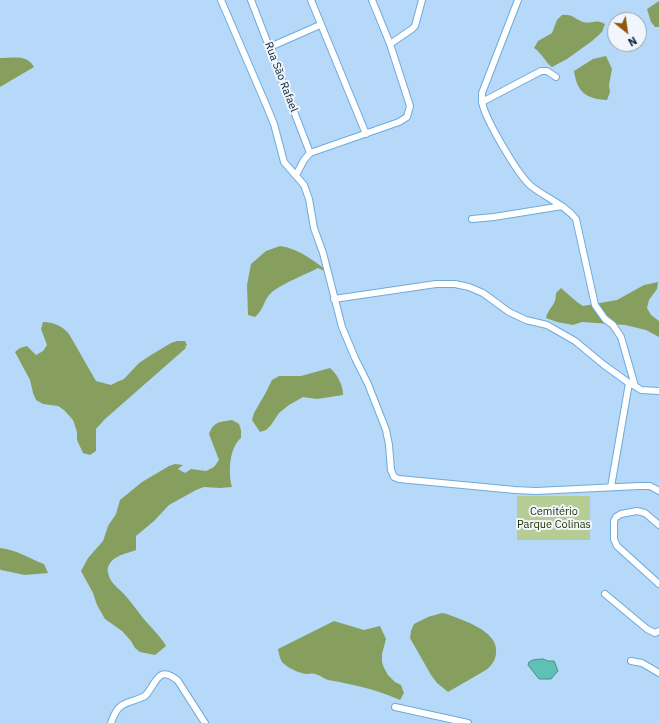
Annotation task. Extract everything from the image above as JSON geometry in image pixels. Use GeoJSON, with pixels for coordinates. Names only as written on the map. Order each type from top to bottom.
{"type":"FeatureCollection","features":[{"type":"Feature","properties":{"kind":"street"},"geometry":{"type":"LineString","coordinates":[[221,0],[270,113],[284,162],[304,185],[309,198],[314,228],[323,253],[334,299],[346,338],[368,384],[386,430],[391,470],[394,477],[399,479],[515,490],[536,491],[650,486],[659,491]]}},
{"type":"Feature","properties":{"kind":"street","name":"Rua São Rafael"},"geometry":{"type":"LineString","coordinates":[[251,0],[310,153]]}},
{"type":"Feature","properties":{"kind":"street"},"geometry":{"type":"LineString","coordinates":[[311,0],[366,134]]}},
{"type":"Feature","properties":{"kind":"street"},"geometry":{"type":"LineString","coordinates":[[296,175],[304,160],[310,153],[405,120],[409,112],[410,106],[390,44],[372,0]]}},
{"type":"Feature","properties":{"kind":"street"},"geometry":{"type":"LineString","coordinates":[[390,44],[415,26],[422,0]]}},
{"type":"Feature","properties":{"kind":"street"},"geometry":{"type":"LineString","coordinates":[[518,0],[482,93],[482,102],[487,116],[524,179],[536,190],[562,206],[576,219],[595,305],[602,316],[613,325],[621,337],[632,385],[611,487]]}},
{"type":"Feature","properties":{"kind":"street"},"geometry":{"type":"LineString","coordinates":[[270,47],[320,25]]}},
{"type":"Feature","properties":{"kind":"street"},"geometry":{"type":"LineString","coordinates":[[482,102],[540,71],[547,71],[556,77]]}},
{"type":"Feature","properties":{"kind":"street"},"geometry":{"type":"LineString","coordinates":[[472,219],[562,206]]}},
{"type":"Feature","properties":{"kind":"street"},"geometry":{"type":"LineString","coordinates":[[334,299],[436,284],[456,284],[469,287],[483,293],[526,320],[547,325],[575,341],[632,385],[641,390],[659,391]]}},
{"type":"Feature","properties":{"kind":"street"},"geometry":{"type":"LineString","coordinates":[[659,525],[645,513],[637,511],[621,514],[616,517],[614,521],[614,538],[617,546],[659,584]]}},
{"type":"Feature","properties":{"kind":"street"},"geometry":{"type":"LineString","coordinates":[[605,594],[646,629],[655,633],[659,631]]}},
{"type":"Feature","properties":{"kind":"street"},"geometry":{"type":"LineString","coordinates":[[631,661],[642,663],[659,673]]}},
{"type":"Feature","properties":{"kind":"street"},"geometry":{"type":"LineString","coordinates":[[111,723],[117,708],[145,696],[149,693],[157,677],[161,675],[173,677],[178,681],[205,723]]}},
{"type":"Feature","properties":{"kind":"street"},"geometry":{"type":"LineString","coordinates":[[395,707],[468,723]]}},
{"type":"Feature","properties":{"kind":"green space","name":"Cemitério Parque Colinas"},"geometry":{"type":"Polygon","coordinates":[[[517,496],[590,496],[590,540],[517,540],[517,496]]]}},
{"type":"Feature","properties":{"kind":"shaded area"},"geometry":{"type":"Polygon","coordinates":[[[659,1],[659,27],[655,27],[651,22],[647,9],[659,1]]]}},
{"type":"Feature","properties":{"kind":"shaded area"},"geometry":{"type":"Polygon","coordinates":[[[562,15],[571,16],[586,23],[601,22],[605,24],[602,32],[592,41],[567,59],[552,67],[534,48],[538,41],[552,33],[557,20],[562,15]]]}},
{"type":"Feature","properties":{"kind":"shaded area"},"geometry":{"type":"Polygon","coordinates":[[[606,56],[612,69],[609,85],[610,92],[607,100],[593,98],[584,93],[577,84],[574,71],[593,59],[606,56]]]}},
{"type":"Feature","properties":{"kind":"shaded area"},"geometry":{"type":"Polygon","coordinates":[[[0,58],[24,58],[34,67],[0,87],[0,58]]]}},
{"type":"Feature","properties":{"kind":"shaded area"},"geometry":{"type":"Polygon","coordinates":[[[280,246],[301,253],[331,274],[318,268],[293,280],[274,290],[266,299],[261,311],[255,317],[248,315],[247,285],[251,264],[266,251],[280,246]]]}},
{"type":"Feature","properties":{"kind":"shaded area"},"geometry":{"type":"Polygon","coordinates":[[[658,282],[657,289],[649,300],[647,308],[651,315],[659,321],[659,337],[646,330],[625,325],[582,322],[573,325],[546,318],[554,304],[556,293],[561,288],[583,306],[617,300],[644,285],[658,282]]]}},
{"type":"Feature","properties":{"kind":"shaded area"},"geometry":{"type":"Polygon","coordinates":[[[43,322],[58,325],[67,331],[96,381],[111,385],[124,379],[139,363],[171,343],[185,341],[187,345],[185,347],[186,348],[105,419],[96,429],[96,451],[90,455],[83,453],[77,440],[77,432],[73,420],[64,410],[58,406],[43,404],[36,400],[30,380],[15,352],[20,348],[27,346],[36,355],[43,351],[47,345],[41,329],[43,322]]]}},
{"type":"Feature","properties":{"kind":"shaded area"},"geometry":{"type":"Polygon","coordinates":[[[330,368],[340,380],[343,395],[317,399],[303,397],[279,413],[266,430],[260,432],[252,420],[254,413],[272,380],[279,376],[301,376],[330,368]]]}},
{"type":"Feature","properties":{"kind":"shaded area"},"geometry":{"type":"Polygon","coordinates":[[[232,420],[239,424],[241,438],[234,448],[230,461],[232,487],[204,487],[169,505],[154,521],[136,536],[136,550],[116,557],[108,567],[109,575],[113,583],[128,598],[166,646],[155,655],[140,652],[122,631],[105,619],[81,571],[88,558],[103,541],[108,526],[116,514],[120,500],[142,482],[169,466],[175,464],[183,465],[178,469],[185,473],[191,469],[206,471],[214,467],[219,460],[209,434],[215,424],[232,420]]]}},
{"type":"Feature","properties":{"kind":"shaded area"},"geometry":{"type":"Polygon","coordinates":[[[0,548],[17,552],[44,564],[48,573],[25,575],[1,570],[0,548]]]}},
{"type":"Feature","properties":{"kind":"shaded area"},"geometry":{"type":"Polygon","coordinates":[[[442,613],[460,619],[479,628],[490,636],[496,647],[495,659],[486,670],[448,692],[437,683],[431,675],[410,638],[414,624],[428,617],[442,613]]]}},
{"type":"Feature","properties":{"kind":"shaded area"},"geometry":{"type":"Polygon","coordinates":[[[334,621],[364,630],[380,626],[386,639],[382,654],[382,662],[388,675],[395,682],[401,685],[404,693],[400,700],[365,688],[328,680],[319,675],[300,673],[282,662],[278,649],[334,621]]]}},
{"type":"Feature","properties":{"kind":"shaded area"},"geometry":{"type":"Polygon","coordinates":[[[543,659],[554,661],[558,671],[551,679],[539,679],[528,665],[529,662],[533,660],[543,659]]]}}]}
